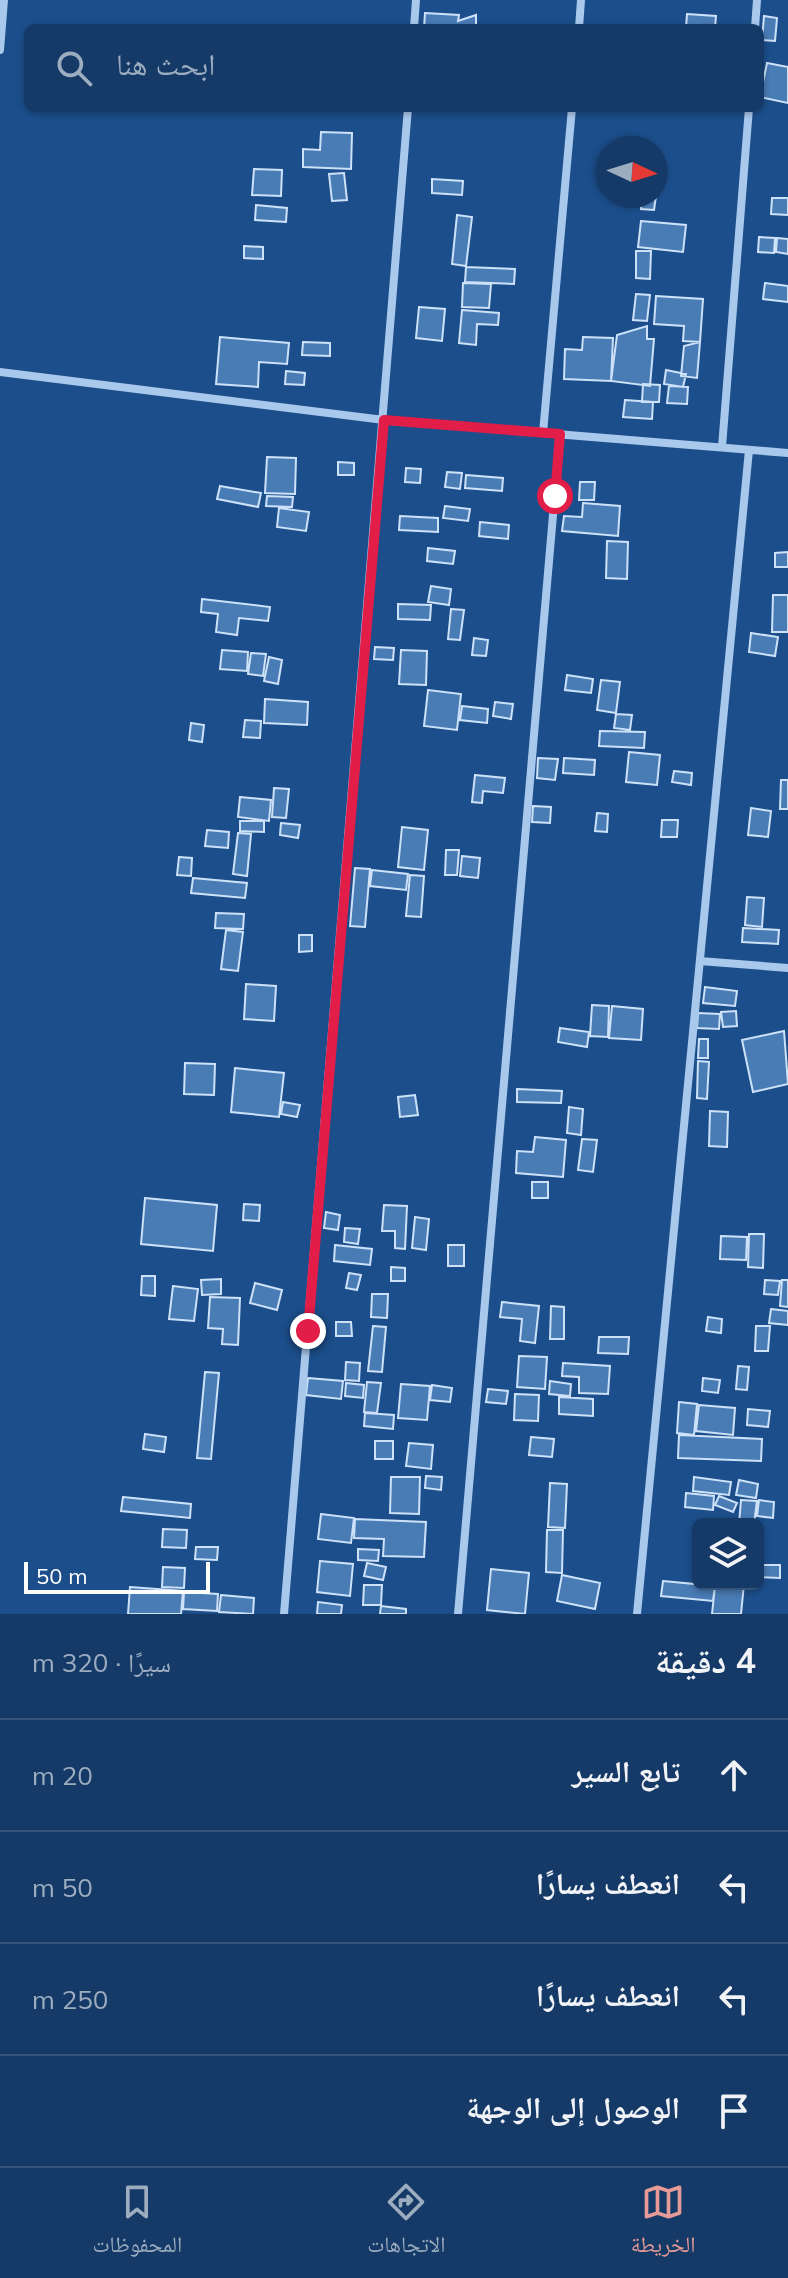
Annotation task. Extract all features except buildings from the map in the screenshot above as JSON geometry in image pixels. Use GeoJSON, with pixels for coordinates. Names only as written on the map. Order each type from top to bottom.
{"type":"FeatureCollection","features":[{"type":"Feature","properties":{"kind":"street"},"geometry":{"type":"LineString","coordinates":[[0,50],[4,0]]}},
{"type":"Feature","properties":{"kind":"street"},"geometry":{"type":"LineString","coordinates":[[414,24],[416,0]]}},
{"type":"Feature","properties":{"kind":"street"},"geometry":{"type":"LineString","coordinates":[[579,24],[581,0]]}},
{"type":"Feature","properties":{"kind":"street"},"geometry":{"type":"LineString","coordinates":[[755,24],[757,0]]}},
{"type":"Feature","properties":{"kind":"street"},"geometry":{"type":"LineString","coordinates":[[284,1614],[408,112]]}},
{"type":"Feature","properties":{"kind":"street"},"geometry":{"type":"LineString","coordinates":[[543,433],[572,112]]}},
{"type":"Feature","properties":{"kind":"street"},"geometry":{"type":"LineString","coordinates":[[722,447],[749,112]]}},
{"type":"Feature","properties":{"kind":"street"},"geometry":{"type":"LineString","coordinates":[[0,372],[384,420],[788,453]]}},
{"type":"Feature","properties":{"kind":"street"},"geometry":{"type":"LineString","coordinates":[[458,1614],[560,434]]}},
{"type":"Feature","properties":{"kind":"street"},"geometry":{"type":"LineString","coordinates":[[637,1614],[749,450]]}},
{"type":"Feature","properties":{"kind":"street"},"geometry":{"type":"LineString","coordinates":[[700,961],[788,968]]}},
{"type":"Feature","properties":{"kind":"route"},"geometry":{"type":"LineString","coordinates":[[308,1331],[384,420],[560,434],[555,496]]}}]}
